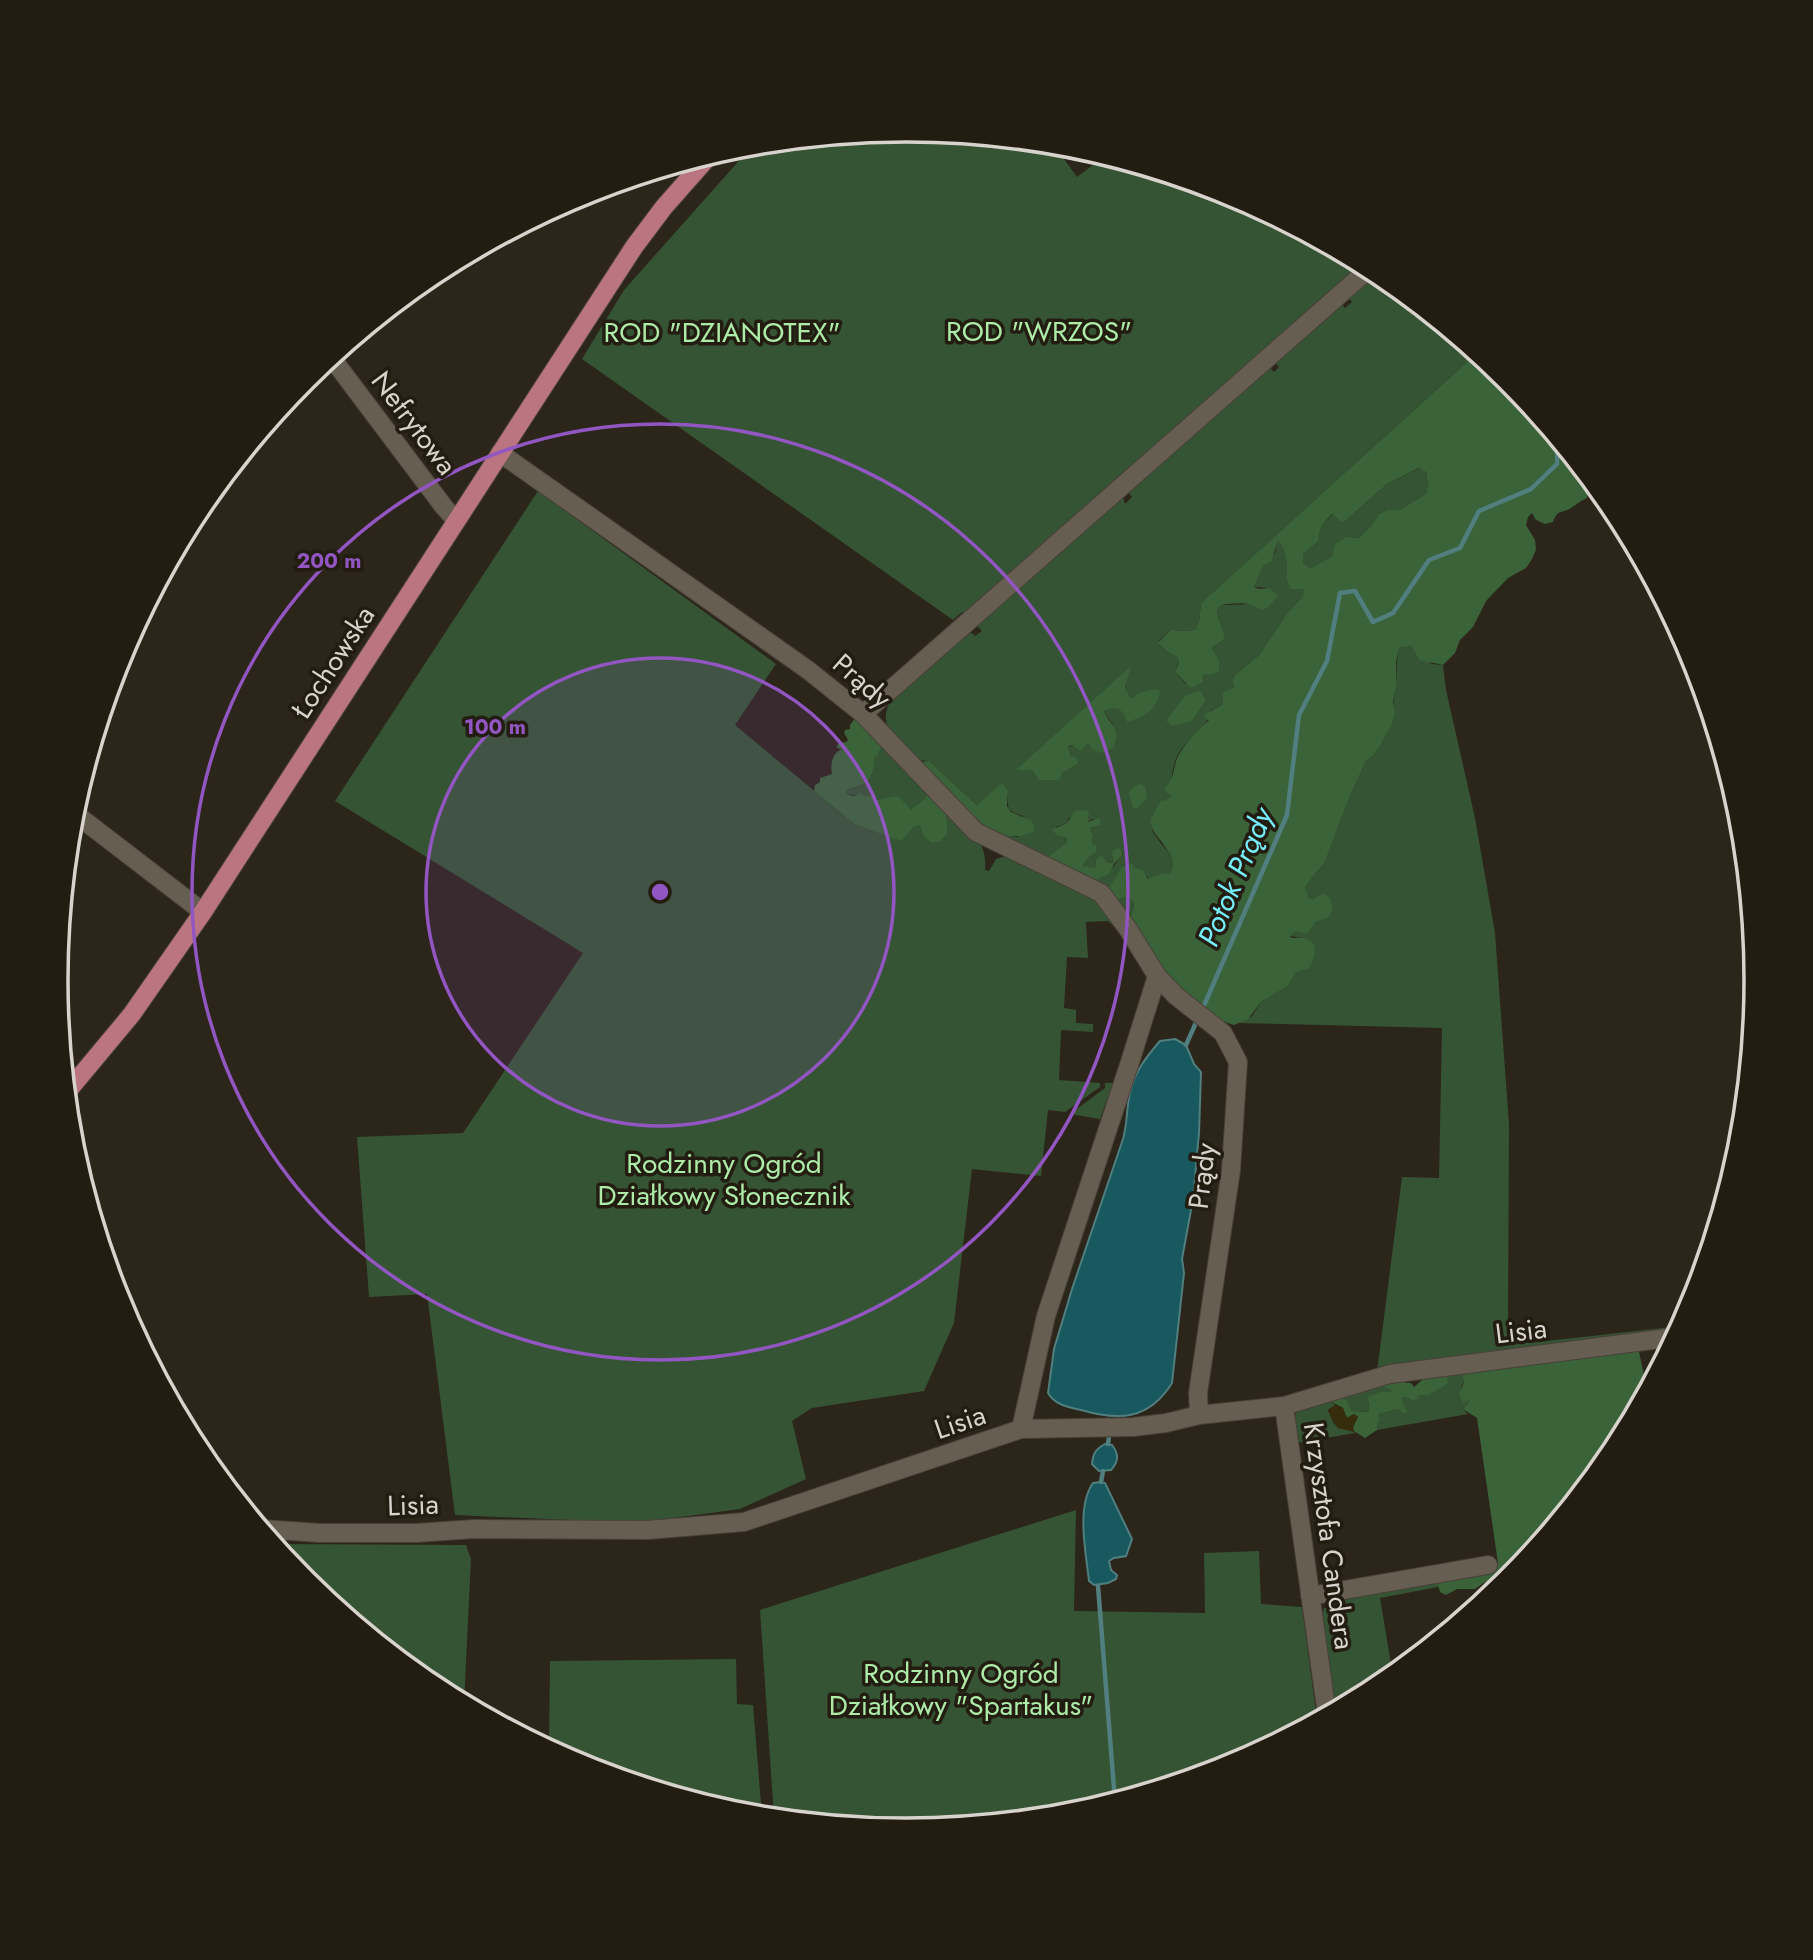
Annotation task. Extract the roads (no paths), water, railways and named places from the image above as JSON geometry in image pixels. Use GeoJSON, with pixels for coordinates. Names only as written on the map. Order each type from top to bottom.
{"type":"FeatureCollection","features":[{"type":"Feature","properties":{"kind":"main road","name":"Łochowska"},"geometry":{"type":"LineString","coordinates":[[74,1083],[132,1014],[203,912],[645,231],[697,168]]}},
{"type":"Feature","properties":{"kind":"street"},"geometry":{"type":"LineString","coordinates":[[863,714],[1361,276]]}},
{"type":"Feature","properties":{"kind":"street","name":"Nefrytowa"},"geometry":{"type":"LineString","coordinates":[[337,365],[456,520]]}},
{"type":"Feature","properties":{"kind":"street","name":"Prądy"},"geometry":{"type":"LineString","coordinates":[[500,453],[808,670],[863,714],[976,832],[1101,893],[1128,929],[1157,976],[1176,996],[1223,1032],[1238,1062],[1231,1170],[1198,1393],[1199,1415]]}},
{"type":"Feature","properties":{"kind":"street"},"geometry":{"type":"LineString","coordinates":[[83,820],[203,912]]}},
{"type":"Feature","properties":{"kind":"street"},"geometry":{"type":"LineString","coordinates":[[1021,1429],[1046,1316],[1157,976]]}},
{"type":"Feature","properties":{"kind":"street","name":"Lisia"},"geometry":{"type":"LineString","coordinates":[[273,1530],[320,1533],[416,1533],[474,1529],[648,1530],[744,1522],[1021,1429],[1133,1427],[1166,1423],[1199,1415],[1284,1406],[1390,1374],[1664,1339]]}},
{"type":"Feature","properties":{"kind":"street","name":"Krzysztofa Candera"},"geometry":{"type":"LineString","coordinates":[[1284,1406],[1326,1706]]}},
{"type":"Feature","properties":{"kind":"street"},"geometry":{"type":"LineString","coordinates":[[1310,1596],[1488,1565]]}},
{"type":"Feature","properties":{"kind":"water"},"geometry":{"type":"Polygon","coordinates":[[[1175,1039],[1186,1045],[1194,1064],[1201,1072],[1193,1199],[1182,1259],[1184,1273],[1172,1383],[1163,1395],[1143,1411],[1120,1416],[1095,1414],[1058,1403],[1048,1393],[1054,1349],[1123,1139],[1133,1082],[1142,1064],[1160,1041],[1175,1039]]]}},
{"type":"Feature","properties":{"kind":"water"},"geometry":{"type":"Polygon","coordinates":[[[1105,1444],[1112,1445],[1117,1461],[1111,1470],[1099,1471],[1092,1464],[1093,1457],[1105,1444]]]}},
{"type":"Feature","properties":{"kind":"water"},"geometry":{"type":"Polygon","coordinates":[[[1093,1483],[1105,1483],[1132,1539],[1126,1556],[1109,1561],[1111,1570],[1117,1575],[1116,1579],[1094,1585],[1089,1581],[1083,1517],[1093,1483]]]}},
{"type":"Feature","properties":{"kind":"waterway","name":"Potok Prądy"},"geometry":{"type":"LineString","coordinates":[[1202,1010],[1287,815],[1299,715],[1327,661],[1340,593],[1355,591],[1373,622],[1393,613],[1429,560],[1460,548],[1479,511],[1531,489],[1557,464],[1557,452]]}},
{"type":"Feature","properties":{"kind":"waterway","name":"Potok Prądy"},"geometry":{"type":"LineString","coordinates":[[1186,1045],[1198,1018]]}},
{"type":"Feature","properties":{"kind":"waterway","name":"Potok Prądy"},"geometry":{"type":"LineString","coordinates":[[1108,1444],[1109,1436]]}},
{"type":"Feature","properties":{"kind":"waterway"},"geometry":{"type":"LineString","coordinates":[[1101,1482],[1103,1471]]}},
{"type":"Feature","properties":{"kind":"waterway","name":"Potok Prądy"},"geometry":{"type":"LineString","coordinates":[[1098,1586],[1114,1792]]}},
{"type":"Feature","properties":{"kind":"park label","name":"ROD \"WRZOS\""},"geometry":{"type":"Point","coordinates":[1039,331]}},
{"type":"Feature","properties":{"kind":"park label","name":"ROD \"DZIANOTEX\""},"geometry":{"type":"Point","coordinates":[722,332]}},
{"type":"Feature","properties":{"kind":"park label","name":"Rodzinny Ogród Działkowy Słonecznik"},"geometry":{"type":"Point","coordinates":[724,1179]}},
{"type":"Feature","properties":{"kind":"park label","name":"Rodzinny Ogród Działkowy \"Spartakus\""},"geometry":{"type":"Point","coordinates":[961,1689]}}]}
